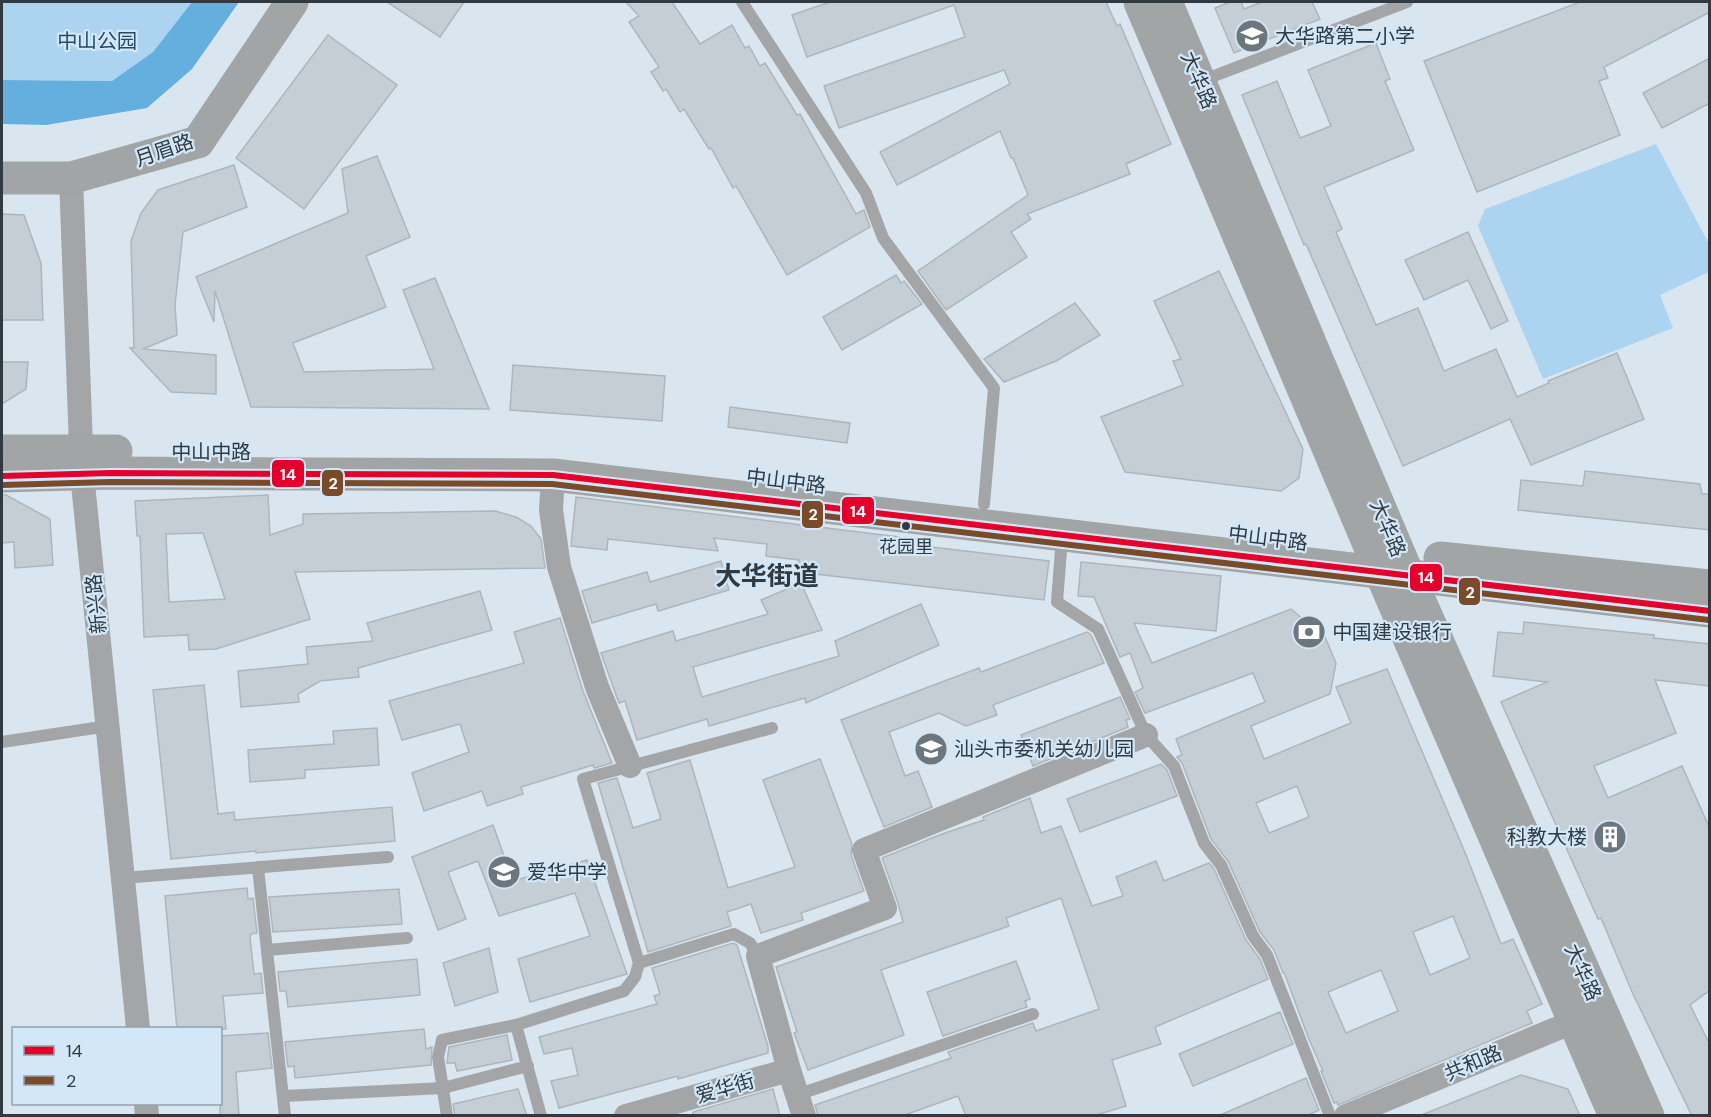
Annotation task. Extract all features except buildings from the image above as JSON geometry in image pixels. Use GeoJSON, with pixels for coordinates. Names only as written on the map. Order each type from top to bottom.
{"type":"FeatureCollection","features":[{"type":"Feature","properties":{"kind":"main road","name":"月眉路"},"geometry":{"type":"LineString","coordinates":[[2,178],[72,178],[198,142],[292,2]]}},
{"type":"Feature","properties":{"kind":"main road","name":"大华路"},"geometry":{"type":"LineString","coordinates":[[1140,2],[1390,563],[1587,1016],[1615,1116]]}},
{"type":"Feature","properties":{"kind":"main road","name":"大华路"},"geometry":{"type":"LineString","coordinates":[[1166,2],[1200,82],[1390,563]]}},
{"type":"Feature","properties":{"kind":"main road","name":"中山中路"},"geometry":{"type":"LineString","coordinates":[[2,451],[82,463],[553,475],[1062,536],[1710,586]]}},
{"type":"Feature","properties":{"kind":"main road","name":"中山中路"},"geometry":{"type":"LineString","coordinates":[[2,476],[82,463],[554,453],[984,504],[1710,611]]}},
{"type":"Feature","properties":{"kind":"main road","name":"大华路"},"geometry":{"type":"LineString","coordinates":[[1587,1016],[1648,1116]]}},
{"type":"Feature","properties":{"kind":"street","name":"新兴路"},"geometry":{"type":"LineString","coordinates":[[72,178],[82,463],[138,1027]]}},
{"type":"Feature","properties":{"kind":"street"},"geometry":{"type":"LineString","coordinates":[[553,475],[551,510],[559,567],[597,687],[630,766]]}},
{"type":"Feature","properties":{"kind":"street"},"geometry":{"type":"LineString","coordinates":[[801,1105],[789,1070],[759,956],[885,908],[864,850],[1146,735]]}},
{"type":"Feature","properties":{"kind":"street","name":"共和路"},"geometry":{"type":"LineString","coordinates":[[1347,1116],[1587,1016]]}},
{"type":"Feature","properties":{"kind":"street","name":"爱华街"},"geometry":{"type":"LineString","coordinates":[[626,1116],[789,1070]]}},
{"type":"Feature","properties":{"kind":"lane"},"geometry":{"type":"LineString","coordinates":[[742,2],[866,193],[883,238],[994,388],[984,504]]}},
{"type":"Feature","properties":{"kind":"lane"},"geometry":{"type":"LineString","coordinates":[[1200,82],[1407,2]]}},
{"type":"Feature","properties":{"kind":"lane"},"geometry":{"type":"LineString","coordinates":[[1062,536],[1057,602],[1098,629],[1146,735],[1174,766],[1204,843],[1221,865],[1253,936],[1267,955],[1330,1116]]}},
{"type":"Feature","properties":{"kind":"lane"},"geometry":{"type":"LineString","coordinates":[[2,742],[108,726]]}},
{"type":"Feature","properties":{"kind":"lane"},"geometry":{"type":"LineString","coordinates":[[447,1116],[438,1057],[442,1040],[516,1025],[624,991],[635,977],[639,963],[583,779],[772,728]]}},
{"type":"Feature","properties":{"kind":"lane"},"geometry":{"type":"LineString","coordinates":[[123,878],[388,857]]}},
{"type":"Feature","properties":{"kind":"lane"},"geometry":{"type":"LineString","coordinates":[[258,868],[285,1116]]}},
{"type":"Feature","properties":{"kind":"lane"},"geometry":{"type":"LineString","coordinates":[[639,963],[734,934],[750,943],[759,956]]}},
{"type":"Feature","properties":{"kind":"lane"},"geometry":{"type":"LineString","coordinates":[[267,950],[407,938]]}},
{"type":"Feature","properties":{"kind":"lane"},"geometry":{"type":"LineString","coordinates":[[801,1105],[1033,1014]]}},
{"type":"Feature","properties":{"kind":"lane"},"geometry":{"type":"LineString","coordinates":[[516,1025],[541,1116]]}},
{"type":"Feature","properties":{"kind":"lane"},"geometry":{"type":"LineString","coordinates":[[284,1096],[443,1088],[528,1066]]}},
{"type":"Feature","properties":{"kind":"green space","name":"中山公园"},"geometry":{"type":"Polygon","coordinates":[[[2,2],[192,2],[153,52],[112,81],[2,80],[2,2]]]}},
{"type":"Feature","properties":{"kind":"green space"},"geometry":{"type":"Polygon","coordinates":[[[1656,144],[1709,244],[1709,272],[1660,295],[1673,328],[1543,379],[1478,226],[1485,209],[1656,144]]]}},
{"type":"Feature","properties":{"kind":"shaded area"},"geometry":{"type":"Polygon","coordinates":[[[192,2],[239,2],[192,69],[147,108],[46,125],[2,124],[2,80],[112,81],[153,52],[192,2]]]}},
{"type":"Feature","properties":{"kind":"transit line","name":"14"},"geometry":{"type":"LineString","coordinates":[[2,476],[111,473],[553,475],[1710,611]]}},
{"type":"Feature","properties":{"kind":"transit line","name":"2"},"geometry":{"type":"LineString","coordinates":[[2,485],[111,482],[552,484],[1709,620]]}},
{"type":"Feature","properties":{"kind":"place","name":"大华路第二小学"},"geometry":{"type":"Point","coordinates":[1252,36]}},
{"type":"Feature","properties":{"kind":"place","name":"花园里"},"geometry":{"type":"Point","coordinates":[906,526]}},
{"type":"Feature","properties":{"kind":"place","name":"中国建设银行"},"geometry":{"type":"Point","coordinates":[1309,632]}},
{"type":"Feature","properties":{"kind":"place","name":"汕头市委机关幼儿园"},"geometry":{"type":"Point","coordinates":[931,749]}},
{"type":"Feature","properties":{"kind":"place","name":"科教大楼"},"geometry":{"type":"Point","coordinates":[1610,837]}},
{"type":"Feature","properties":{"kind":"place","name":"爱华中学"},"geometry":{"type":"Point","coordinates":[504,872]}},
{"type":"Feature","properties":{"kind":"district","name":"大华街道"},"geometry":{"type":"Point","coordinates":[767,576]}}]}
